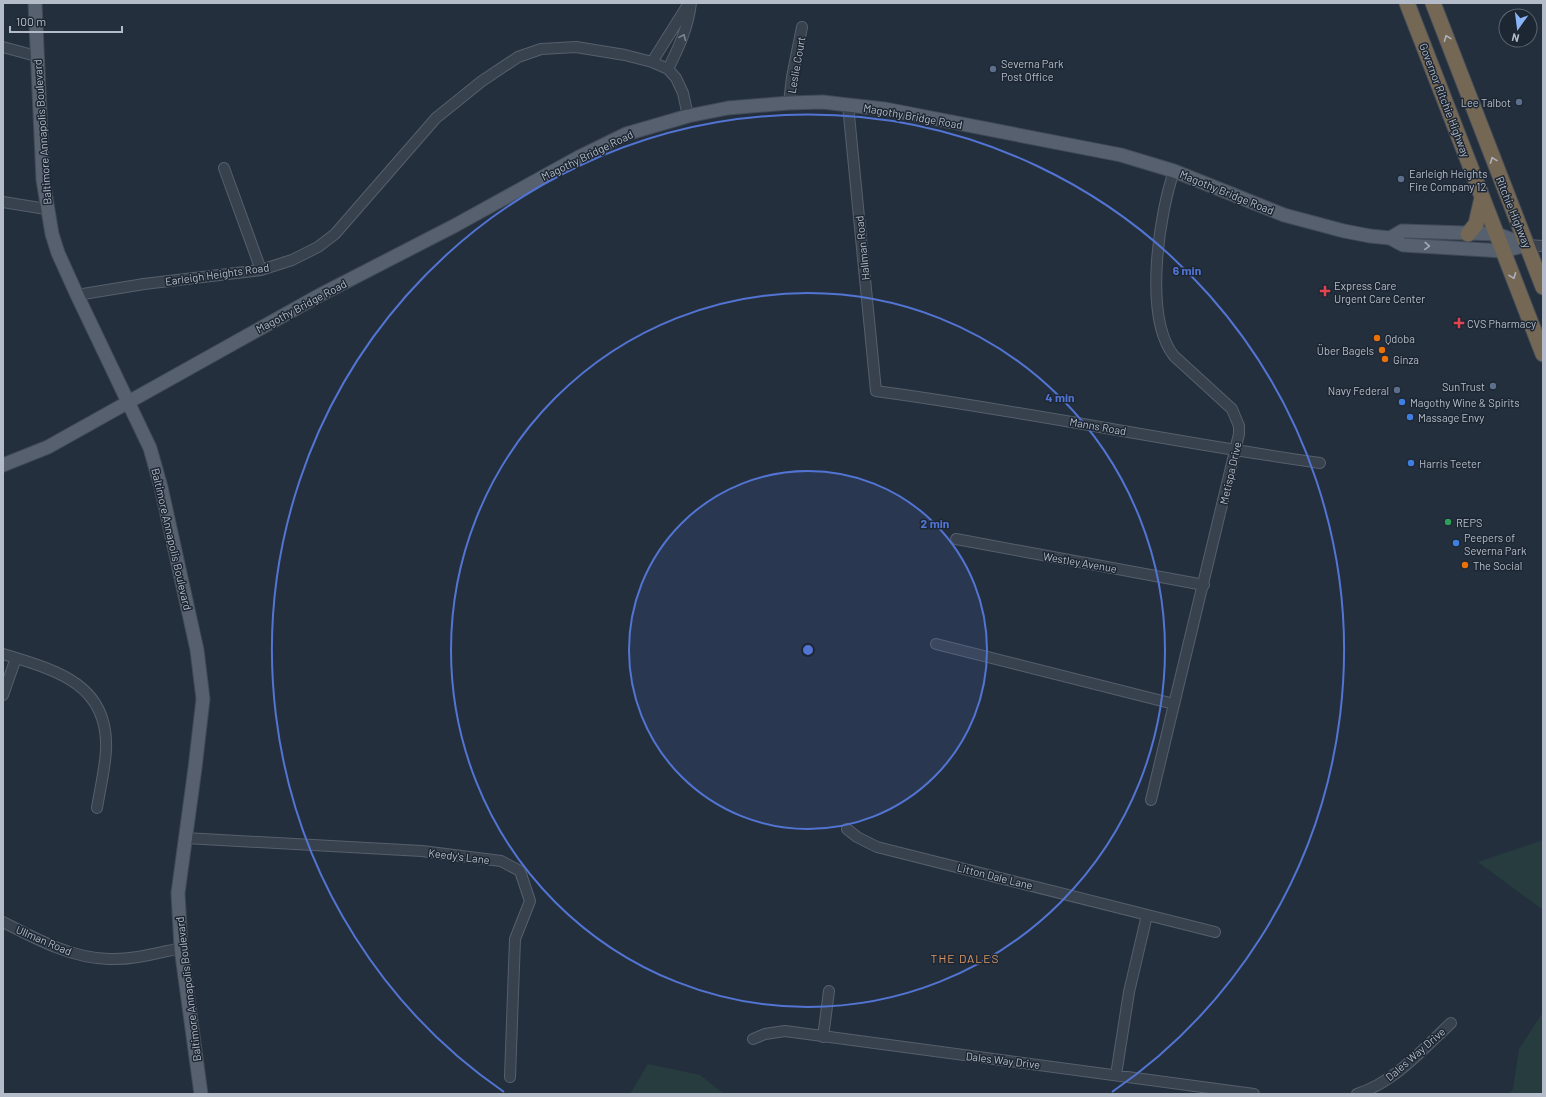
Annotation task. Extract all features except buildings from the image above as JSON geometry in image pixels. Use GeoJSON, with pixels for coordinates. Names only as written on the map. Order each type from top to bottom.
{"type":"FeatureCollection","features":[{"type":"Feature","properties":{"kind":"highway","name":"Governor Ritchie Highway"},"geometry":{"type":"LineString","coordinates":[[1407,3],[1543,354]]}},
{"type":"Feature","properties":{"kind":"highway","name":"Ritchie Highway"},"geometry":{"type":"LineString","coordinates":[[1433,3],[1543,287]]}},
{"type":"Feature","properties":{"kind":"highway"},"geometry":{"type":"LineString","coordinates":[[1468,234],[1476,224],[1482,197]]}},
{"type":"Feature","properties":{"kind":"main road","name":"Baltimore Annapolis Boulevard"},"geometry":{"type":"LineString","coordinates":[[35,3],[36,56],[46,209],[58,254],[150,448],[161,487],[197,650],[203,699],[178,893],[181,948],[201,1094]]}},
{"type":"Feature","properties":{"kind":"main road","name":"Magothy Bridge Road"},"geometry":{"type":"LineString","coordinates":[[3,465],[48,447],[320,295],[454,226],[579,157],[626,134],[688,116],[728,108],[823,102],[901,112],[1121,156],[1174,170],[1284,215],[1344,231],[1390,238],[1403,245],[1503,251],[1527,245]]}},
{"type":"Feature","properties":{"kind":"main road","name":"Magothy Bridge Road"},"geometry":{"type":"LineString","coordinates":[[1390,238],[1402,231],[1497,234],[1527,245]]}},
{"type":"Feature","properties":{"kind":"street"},"geometry":{"type":"LineString","coordinates":[[652,62],[690,3]]}},
{"type":"Feature","properties":{"kind":"street"},"geometry":{"type":"LineString","coordinates":[[688,116],[683,93],[676,78],[668,69],[685,35],[689,20],[690,3]]}},
{"type":"Feature","properties":{"kind":"street","name":"Leslie Court"},"geometry":{"type":"LineString","coordinates":[[789,103],[792,77],[802,27]]}},
{"type":"Feature","properties":{"kind":"street"},"geometry":{"type":"LineString","coordinates":[[3,47],[36,56]]}},
{"type":"Feature","properties":{"kind":"street","name":"Earleigh Heights Road"},"geometry":{"type":"LineString","coordinates":[[77,296],[144,284],[261,270],[292,260],[318,247],[335,234],[436,118],[482,81],[518,57],[541,49],[576,47],[625,55],[652,62],[668,69]]}},
{"type":"Feature","properties":{"kind":"street","name":"Hallman Road"},"geometry":{"type":"LineString","coordinates":[[848,104],[876,391]]}},
{"type":"Feature","properties":{"kind":"street"},"geometry":{"type":"LineString","coordinates":[[224,168],[261,270]]}},
{"type":"Feature","properties":{"kind":"street","name":"Metispa Drive"},"geometry":{"type":"LineString","coordinates":[[1152,800],[1239,434],[1232,409],[1174,356],[1168,348],[1161,328],[1156,282],[1160,233],[1167,192],[1174,170]]}},
{"type":"Feature","properties":{"kind":"street"},"geometry":{"type":"LineString","coordinates":[[3,202],[46,209]]}},
{"type":"Feature","properties":{"kind":"street"},"geometry":{"type":"LineString","coordinates":[[1527,245],[1543,246]]}},
{"type":"Feature","properties":{"kind":"street","name":"Manns Road"},"geometry":{"type":"LineString","coordinates":[[876,391],[967,403],[1236,451],[1320,463]]}},
{"type":"Feature","properties":{"kind":"street","name":"Westley Avenue"},"geometry":{"type":"LineString","coordinates":[[956,540],[1204,585]]}},
{"type":"Feature","properties":{"kind":"street"},"geometry":{"type":"LineString","coordinates":[[936,644],[1174,704]]}},
{"type":"Feature","properties":{"kind":"street"},"geometry":{"type":"LineString","coordinates":[[3,654],[66,676],[86,691],[96,707],[102,722],[106,751],[98,808]]}},
{"type":"Feature","properties":{"kind":"street"},"geometry":{"type":"LineString","coordinates":[[3,694],[16,658]]}},
{"type":"Feature","properties":{"kind":"street","name":"Litton Dale Lane"},"geometry":{"type":"LineString","coordinates":[[848,829],[857,837],[877,847],[1215,932]]}},
{"type":"Feature","properties":{"kind":"street","name":"Keedy's Lane"},"geometry":{"type":"LineString","coordinates":[[185,838],[422,851],[501,861],[520,871],[530,901],[515,939],[510,1077]]}},
{"type":"Feature","properties":{"kind":"street"},"geometry":{"type":"LineString","coordinates":[[1116,1075],[1129,992],[1147,915]]}},
{"type":"Feature","properties":{"kind":"street","name":"Ullman Road"},"geometry":{"type":"LineString","coordinates":[[3,922],[44,943],[84,956],[108,959],[127,958],[181,948]]}},
{"type":"Feature","properties":{"kind":"street"},"geometry":{"type":"LineString","coordinates":[[823,1037],[829,991]]}},
{"type":"Feature","properties":{"kind":"street","name":"Dales Way Drive"},"geometry":{"type":"LineString","coordinates":[[1357,1094],[1374,1087],[1396,1073],[1451,1023]]}},
{"type":"Feature","properties":{"kind":"street","name":"Dales Way Drive"},"geometry":{"type":"LineString","coordinates":[[753,1039],[775,1031],[1254,1094]]}},
{"type":"Feature","properties":{"kind":"green space"},"geometry":{"type":"Polygon","coordinates":[[[1543,840],[1543,910],[1478,862],[1543,840]]]}},
{"type":"Feature","properties":{"kind":"green space"},"geometry":{"type":"Polygon","coordinates":[[[1543,1012],[1543,1094],[1508,1094],[1513,1089],[1519,1049],[1543,1012]]]}},
{"type":"Feature","properties":{"kind":"green space"},"geometry":{"type":"Polygon","coordinates":[[[648,1064],[700,1075],[724,1094],[630,1094],[648,1064]]]}},
{"type":"Feature","properties":{"kind":"place","name":"Severna Park Post Office"},"geometry":{"type":"Point","coordinates":[993,69]}},
{"type":"Feature","properties":{"kind":"place","name":"Lee Talbot"},"geometry":{"type":"Point","coordinates":[1519,102]}},
{"type":"Feature","properties":{"kind":"place","name":"Earleigh Heights Fire Company 12"},"geometry":{"type":"Point","coordinates":[1401,179]}},
{"type":"Feature","properties":{"kind":"place","name":"Express Care Urgent Care Center"},"geometry":{"type":"Point","coordinates":[1325,291]}},
{"type":"Feature","properties":{"kind":"place","name":"CVS Pharmacy"},"geometry":{"type":"Point","coordinates":[1459,323]}},
{"type":"Feature","properties":{"kind":"place","name":"Qdoba"},"geometry":{"type":"Point","coordinates":[1377,338]}},
{"type":"Feature","properties":{"kind":"place","name":"Über Bagels"},"geometry":{"type":"Point","coordinates":[1382,350]}},
{"type":"Feature","properties":{"kind":"place","name":"Ginza"},"geometry":{"type":"Point","coordinates":[1385,359]}},
{"type":"Feature","properties":{"kind":"place","name":"SunTrust"},"geometry":{"type":"Point","coordinates":[1493,386]}},
{"type":"Feature","properties":{"kind":"place","name":"Navy Federal"},"geometry":{"type":"Point","coordinates":[1397,390]}},
{"type":"Feature","properties":{"kind":"place","name":"Magothy Wine & Spirits"},"geometry":{"type":"Point","coordinates":[1402,402]}},
{"type":"Feature","properties":{"kind":"place","name":"Massage Envy"},"geometry":{"type":"Point","coordinates":[1410,417]}},
{"type":"Feature","properties":{"kind":"place","name":"Harris Teeter"},"geometry":{"type":"Point","coordinates":[1411,463]}},
{"type":"Feature","properties":{"kind":"place","name":"REPS"},"geometry":{"type":"Point","coordinates":[1448,522]}},
{"type":"Feature","properties":{"kind":"place","name":"Peepers of Severna Park"},"geometry":{"type":"Point","coordinates":[1456,543]}},
{"type":"Feature","properties":{"kind":"place","name":"The Social"},"geometry":{"type":"Point","coordinates":[1465,565]}},
{"type":"Feature","properties":{"kind":"district","name":"THE DALES"},"geometry":{"type":"Point","coordinates":[965,958]}}]}
